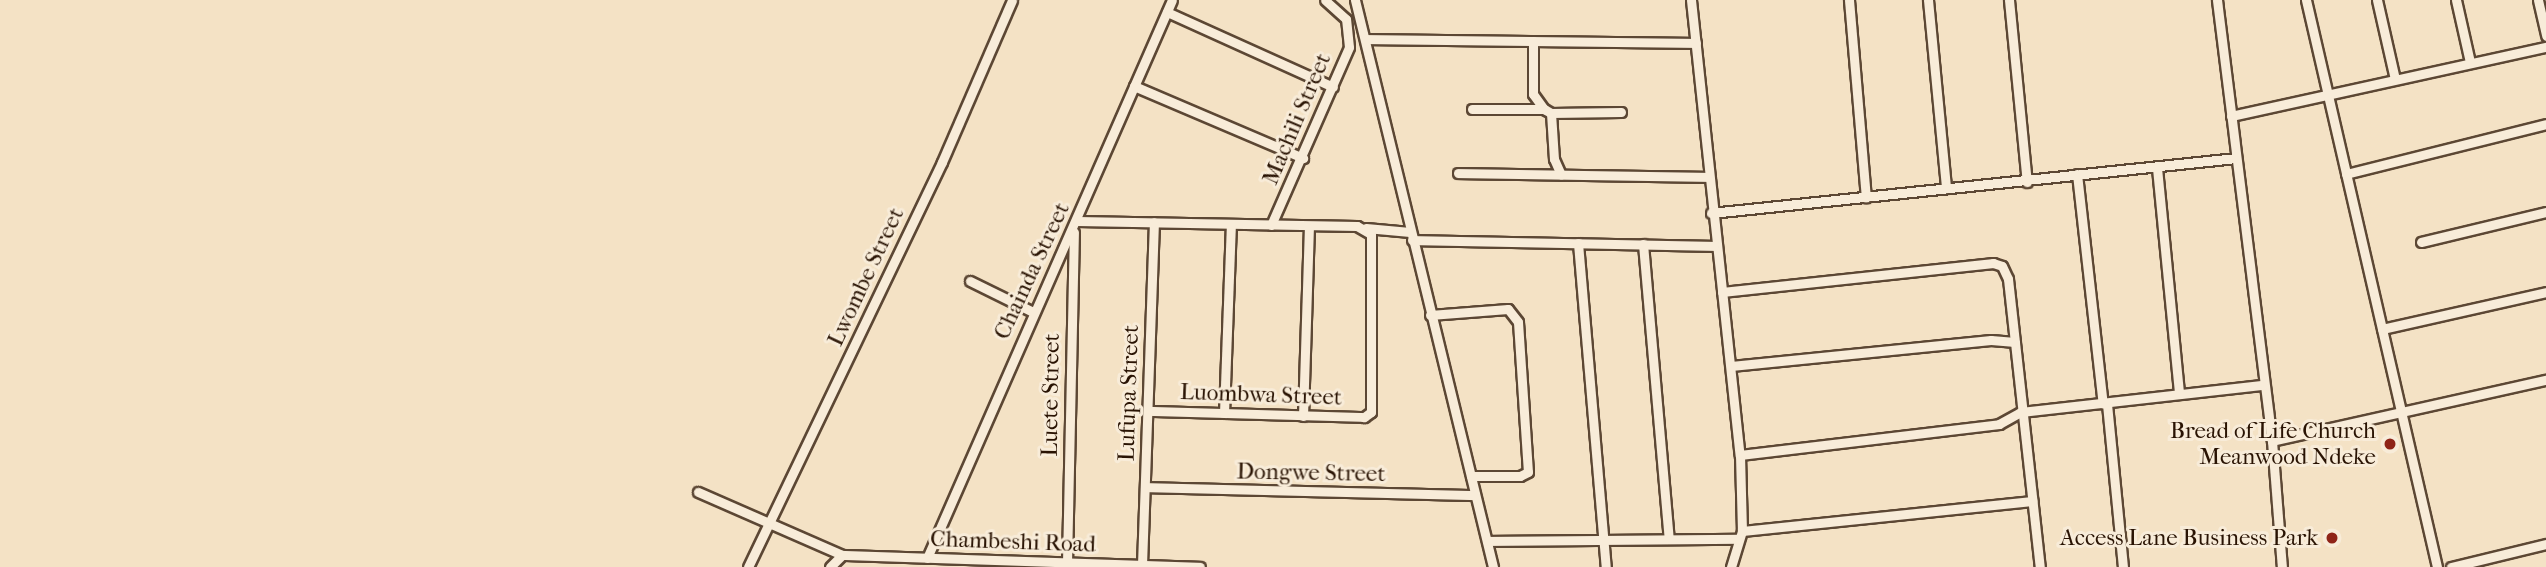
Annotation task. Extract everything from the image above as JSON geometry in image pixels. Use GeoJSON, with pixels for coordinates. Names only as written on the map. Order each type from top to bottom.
{"type":"FeatureCollection","features":[{"type":"Feature","properties":{"kind":"street","name":"Lwombe Street"},"geometry":{"type":"LineString","coordinates":[[748,567],[942,162],[1012,0]]}},
{"type":"Feature","properties":{"kind":"street","name":"Chainda Street"},"geometry":{"type":"LineString","coordinates":[[927,558],[1172,0]]}},
{"type":"Feature","properties":{"kind":"street"},"geometry":{"type":"LineString","coordinates":[[1325,0],[1341,10],[1349,30],[1364,36],[1696,43]]}},
{"type":"Feature","properties":{"kind":"street"},"geometry":{"type":"LineString","coordinates":[[1355,0],[1493,567]]}},
{"type":"Feature","properties":{"kind":"street"},"geometry":{"type":"LineString","coordinates":[[1691,0],[1714,246],[1722,292],[1740,455],[1740,535],[1731,567]]}},
{"type":"Feature","properties":{"kind":"street"},"geometry":{"type":"LineString","coordinates":[[1849,0],[1866,197]]}},
{"type":"Feature","properties":{"kind":"street"},"geometry":{"type":"LineString","coordinates":[[1928,0],[1945,188]]}},
{"type":"Feature","properties":{"kind":"street"},"geometry":{"type":"LineString","coordinates":[[2009,0],[2026,182]]}},
{"type":"Feature","properties":{"kind":"street"},"geometry":{"type":"LineString","coordinates":[[2217,0],[2263,386],[2272,441],[2282,567]]}},
{"type":"Feature","properties":{"kind":"street"},"geometry":{"type":"LineString","coordinates":[[2306,0],[2437,567]]}},
{"type":"Feature","properties":{"kind":"street"},"geometry":{"type":"LineString","coordinates":[[2377,0],[2395,79]]}},
{"type":"Feature","properties":{"kind":"street"},"geometry":{"type":"LineString","coordinates":[[2456,0],[2470,62]]}},
{"type":"Feature","properties":{"kind":"street"},"geometry":{"type":"LineString","coordinates":[[2538,0],[2545,30]]}},
{"type":"Feature","properties":{"kind":"street"},"geometry":{"type":"LineString","coordinates":[[1167,12],[1333,87]]}},
{"type":"Feature","properties":{"kind":"street","name":"Machili Street"},"geometry":{"type":"LineString","coordinates":[[1271,225],[1333,87],[1349,30]]}},
{"type":"Feature","properties":{"kind":"street"},"geometry":{"type":"LineString","coordinates":[[1533,41],[1533,94],[1547,111],[1554,159],[1561,175]]}},
{"type":"Feature","properties":{"kind":"street"},"geometry":{"type":"LineString","coordinates":[[2231,116],[2328,97],[2395,79],[2546,47]]}},
{"type":"Feature","properties":{"kind":"street"},"geometry":{"type":"LineString","coordinates":[[1134,86],[1303,158]]}},
{"type":"Feature","properties":{"kind":"street"},"geometry":{"type":"LineString","coordinates":[[1472,109],[1621,112]]}},
{"type":"Feature","properties":{"kind":"street"},"geometry":{"type":"LineString","coordinates":[[2346,174],[2546,124]]}},
{"type":"Feature","properties":{"kind":"street"},"geometry":{"type":"LineString","coordinates":[[1712,213],[2236,158]]}},
{"type":"Feature","properties":{"kind":"street"},"geometry":{"type":"LineString","coordinates":[[2157,168],[2179,394]]}},
{"type":"Feature","properties":{"kind":"street"},"geometry":{"type":"LineString","coordinates":[[1458,173],[1709,177]]}},
{"type":"Feature","properties":{"kind":"street"},"geometry":{"type":"LineString","coordinates":[[2077,174],[2123,567]]}},
{"type":"Feature","properties":{"kind":"street"},"geometry":{"type":"LineString","coordinates":[[2421,243],[2546,212]]}},
{"type":"Feature","properties":{"kind":"street"},"geometry":{"type":"LineString","coordinates":[[1075,225],[1154,222],[1366,228],[1411,236],[1714,246]]}},
{"type":"Feature","properties":{"kind":"street","name":"Lufupa Street"},"geometry":{"type":"LineString","coordinates":[[1142,565],[1154,222]]}},
{"type":"Feature","properties":{"kind":"street","name":"Luete Street"},"geometry":{"type":"LineString","coordinates":[[1067,562],[1075,225]]}},
{"type":"Feature","properties":{"kind":"street"},"geometry":{"type":"LineString","coordinates":[[1224,413],[1231,225]]}},
{"type":"Feature","properties":{"kind":"street"},"geometry":{"type":"LineString","coordinates":[[1303,416],[1309,228]]}},
{"type":"Feature","properties":{"kind":"street","name":"Luombwa Street"},"geometry":{"type":"LineString","coordinates":[[1149,411],[1364,417],[1371,412],[1373,243],[1366,228]]}},
{"type":"Feature","properties":{"kind":"street"},"geometry":{"type":"LineString","coordinates":[[1578,243],[1601,540],[1606,567]]}},
{"type":"Feature","properties":{"kind":"street"},"geometry":{"type":"LineString","coordinates":[[1643,244],[1669,539]]}},
{"type":"Feature","properties":{"kind":"street"},"geometry":{"type":"LineString","coordinates":[[1722,292],[1999,263],[2008,279],[2040,567]]}},
{"type":"Feature","properties":{"kind":"street"},"geometry":{"type":"LineString","coordinates":[[970,281],[1033,312]]}},
{"type":"Feature","properties":{"kind":"street"},"geometry":{"type":"LineString","coordinates":[[2382,328],[2546,292]]}},
{"type":"Feature","properties":{"kind":"street"},"geometry":{"type":"LineString","coordinates":[[1430,315],[1508,309],[1518,323],[1528,472],[1520,476],[1471,476]]}},
{"type":"Feature","properties":{"kind":"street"},"geometry":{"type":"LineString","coordinates":[[1731,366],[1991,340],[2015,342]]}},
{"type":"Feature","properties":{"kind":"street"},"geometry":{"type":"LineString","coordinates":[[2272,441],[2546,380]]}},
{"type":"Feature","properties":{"kind":"street"},"geometry":{"type":"LineString","coordinates":[[1740,455],[1999,424],[2021,412],[2263,386]]}},
{"type":"Feature","properties":{"kind":"street","name":"Dongwe Street"},"geometry":{"type":"LineString","coordinates":[[1145,487],[1475,495]]}},
{"type":"Feature","properties":{"kind":"street"},"geometry":{"type":"LineString","coordinates":[[698,492],[842,555],[830,566]]}},
{"type":"Feature","properties":{"kind":"street"},"geometry":{"type":"LineString","coordinates":[[1487,541],[1669,539],[1740,535],[2032,501]]}},
{"type":"Feature","properties":{"kind":"street"},"geometry":{"type":"LineString","coordinates":[[2451,567],[2546,544]]}},
{"type":"Feature","properties":{"kind":"street","name":"Chambeshi Road"},"geometry":{"type":"LineString","coordinates":[[842,555],[927,558],[943,563],[1067,562],[1200,567]]}},
{"type":"Feature","properties":{"kind":"place","name":"Bread of Life Church Meanwood Ndeke"},"geometry":{"type":"Point","coordinates":[2390,444]}},
{"type":"Feature","properties":{"kind":"place","name":"Access Lane Business Park"},"geometry":{"type":"Point","coordinates":[2332,538]}}]}
